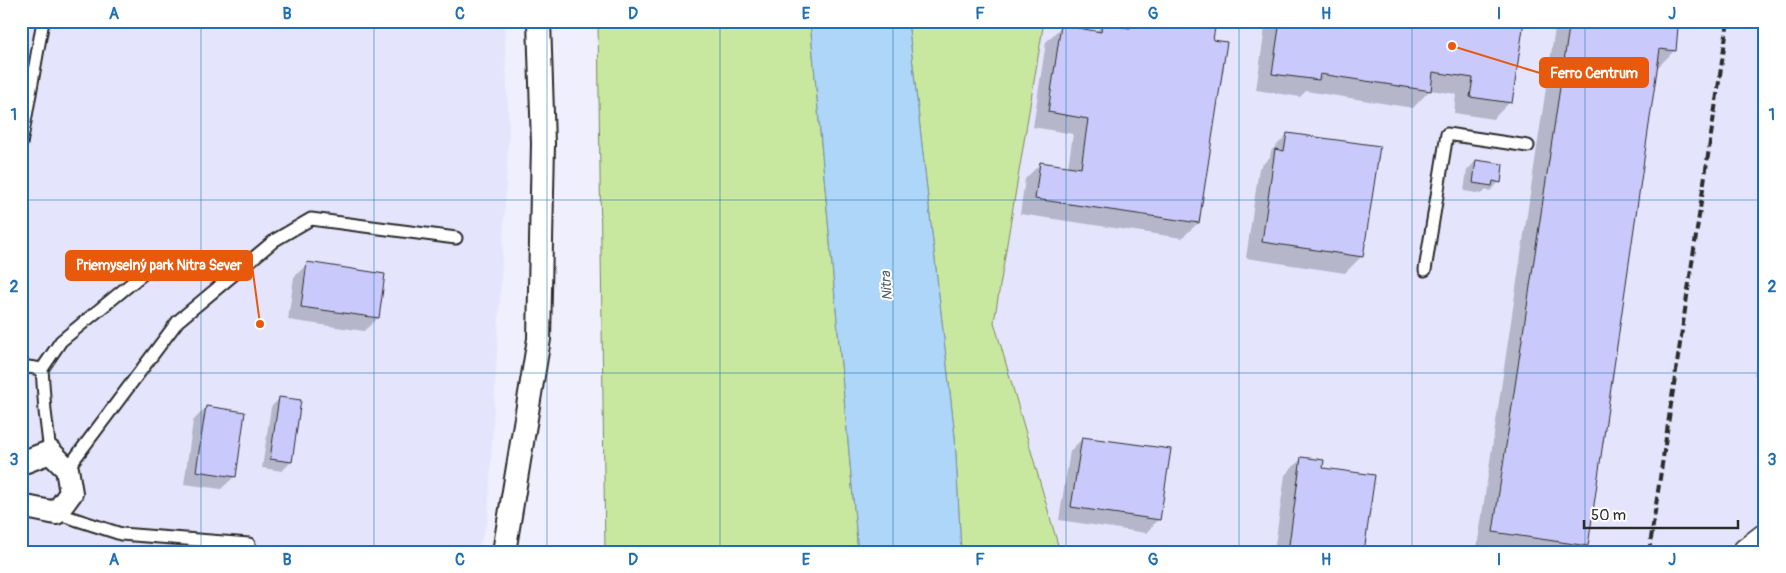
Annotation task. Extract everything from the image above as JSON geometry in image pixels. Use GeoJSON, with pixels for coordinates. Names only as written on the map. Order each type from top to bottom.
{"type":"FeatureCollection","features":[{"type":"Feature","properties":{"kind":"street"},"geometry":{"type":"LineString","coordinates":[[504,552],[540,338],[543,144],[539,21]]}},
{"type":"Feature","properties":{"kind":"street"},"geometry":{"type":"LineString","coordinates":[[21,463],[50,452],[67,469],[71,493],[56,513],[21,506]]}},
{"type":"Feature","properties":{"kind":"street"},"geometry":{"type":"LineString","coordinates":[[1747,552],[1765,538]]}},
{"type":"Feature","properties":{"kind":"lane"},"geometry":{"type":"LineString","coordinates":[[21,144],[43,21]]}},
{"type":"Feature","properties":{"kind":"lane"},"geometry":{"type":"LineString","coordinates":[[1425,270],[1447,134],[1528,146]]}},
{"type":"Feature","properties":{"kind":"lane"},"geometry":{"type":"LineString","coordinates":[[67,469],[178,321],[276,240],[290,231],[311,219],[456,238]]}},
{"type":"Feature","properties":{"kind":"lane"},"geometry":{"type":"LineString","coordinates":[[50,452],[44,411],[42,369],[61,341],[160,260]]}},
{"type":"Feature","properties":{"kind":"lane"},"geometry":{"type":"LineString","coordinates":[[21,366],[42,369]]}},
{"type":"Feature","properties":{"kind":"lane"},"geometry":{"type":"LineString","coordinates":[[56,513],[121,534],[248,544]]}},
{"type":"Feature","properties":{"kind":"shaded area"},"geometry":{"type":"Polygon","coordinates":[[[21,21],[504,21],[509,130],[488,519],[477,552],[21,552],[21,21]]]}},
{"type":"Feature","properties":{"kind":"shaded area"},"geometry":{"type":"Polygon","coordinates":[[[1044,21],[1765,21],[1765,552],[1060,552],[994,322],[1044,21]]]}},
{"type":"Feature","properties":{"kind":"green space"},"geometry":{"type":"Polygon","coordinates":[[[598,21],[810,21],[858,552],[605,552],[598,21]]]}},
{"type":"Feature","properties":{"kind":"green space"},"geometry":{"type":"Polygon","coordinates":[[[908,21],[1044,21],[994,322],[1060,552],[961,552],[955,437],[908,21]]]}},
{"type":"Feature","properties":{"kind":"water","name":"Nitra"},"geometry":{"type":"Polygon","coordinates":[[[810,21],[908,21],[955,437],[961,552],[858,552],[810,21]]]}},
{"type":"Feature","properties":{"kind":"building"},"geometry":{"type":"Polygon","coordinates":[[[1131,21],[1216,21],[1213,40],[1227,42],[1199,223],[1035,199],[1040,162],[1081,168],[1088,119],[1048,112],[1061,25],[1101,32],[1102,24],[1130,28],[1131,21]]]}},
{"type":"Feature","properties":{"kind":"building"},"geometry":{"type":"Polygon","coordinates":[[[1280,21],[1524,21],[1512,103],[1470,97],[1473,78],[1433,72],[1431,91],[1320,74],[1319,80],[1272,74],[1280,21]]]}},
{"type":"Feature","properties":{"kind":"building"},"geometry":{"type":"Polygon","coordinates":[[[1570,21],[1665,21],[1664,25],[1678,27],[1676,51],[1660,49],[1588,546],[1493,532],[1570,21]]]}},
{"type":"Feature","properties":{"kind":"building"},"geometry":{"type":"Polygon","coordinates":[[[1287,133],[1380,146],[1363,257],[1262,242],[1275,149],[1284,151],[1287,133]]]}},
{"type":"Feature","properties":{"kind":"building"},"geometry":{"type":"Polygon","coordinates":[[[1476,160],[1503,164],[1501,183],[1493,181],[1492,186],[1473,183],[1476,160]]]}},
{"type":"Feature","properties":{"kind":"building"},"geometry":{"type":"Polygon","coordinates":[[[307,262],[385,274],[379,318],[301,307],[307,262]]]}},
{"type":"Feature","properties":{"kind":"building"},"geometry":{"type":"Polygon","coordinates":[[[279,397],[301,400],[292,462],[270,459],[279,397]]]}},
{"type":"Feature","properties":{"kind":"building"},"geometry":{"type":"Polygon","coordinates":[[[206,406],[245,412],[236,477],[196,471],[206,406]]]}},
{"type":"Feature","properties":{"kind":"building"},"geometry":{"type":"Polygon","coordinates":[[[1082,437],[1171,449],[1160,520],[1071,507],[1082,437]]]}},
{"type":"Feature","properties":{"kind":"building"},"geometry":{"type":"Polygon","coordinates":[[[1301,457],[1324,460],[1323,468],[1375,475],[1364,552],[1288,552],[1301,457]]]}},
{"type":"Feature","properties":{"kind":"railway"},"geometry":{"type":"LineString","coordinates":[[1649,552],[1728,21]]}},
{"type":"Feature","properties":{"kind":"place","name":"Ferro Centrum"},"geometry":{"type":"Point","coordinates":[1452,46]}},
{"type":"Feature","properties":{"kind":"place","name":"Priemyselný park Nitra Sever"},"geometry":{"type":"Point","coordinates":[260,324]}}]}
